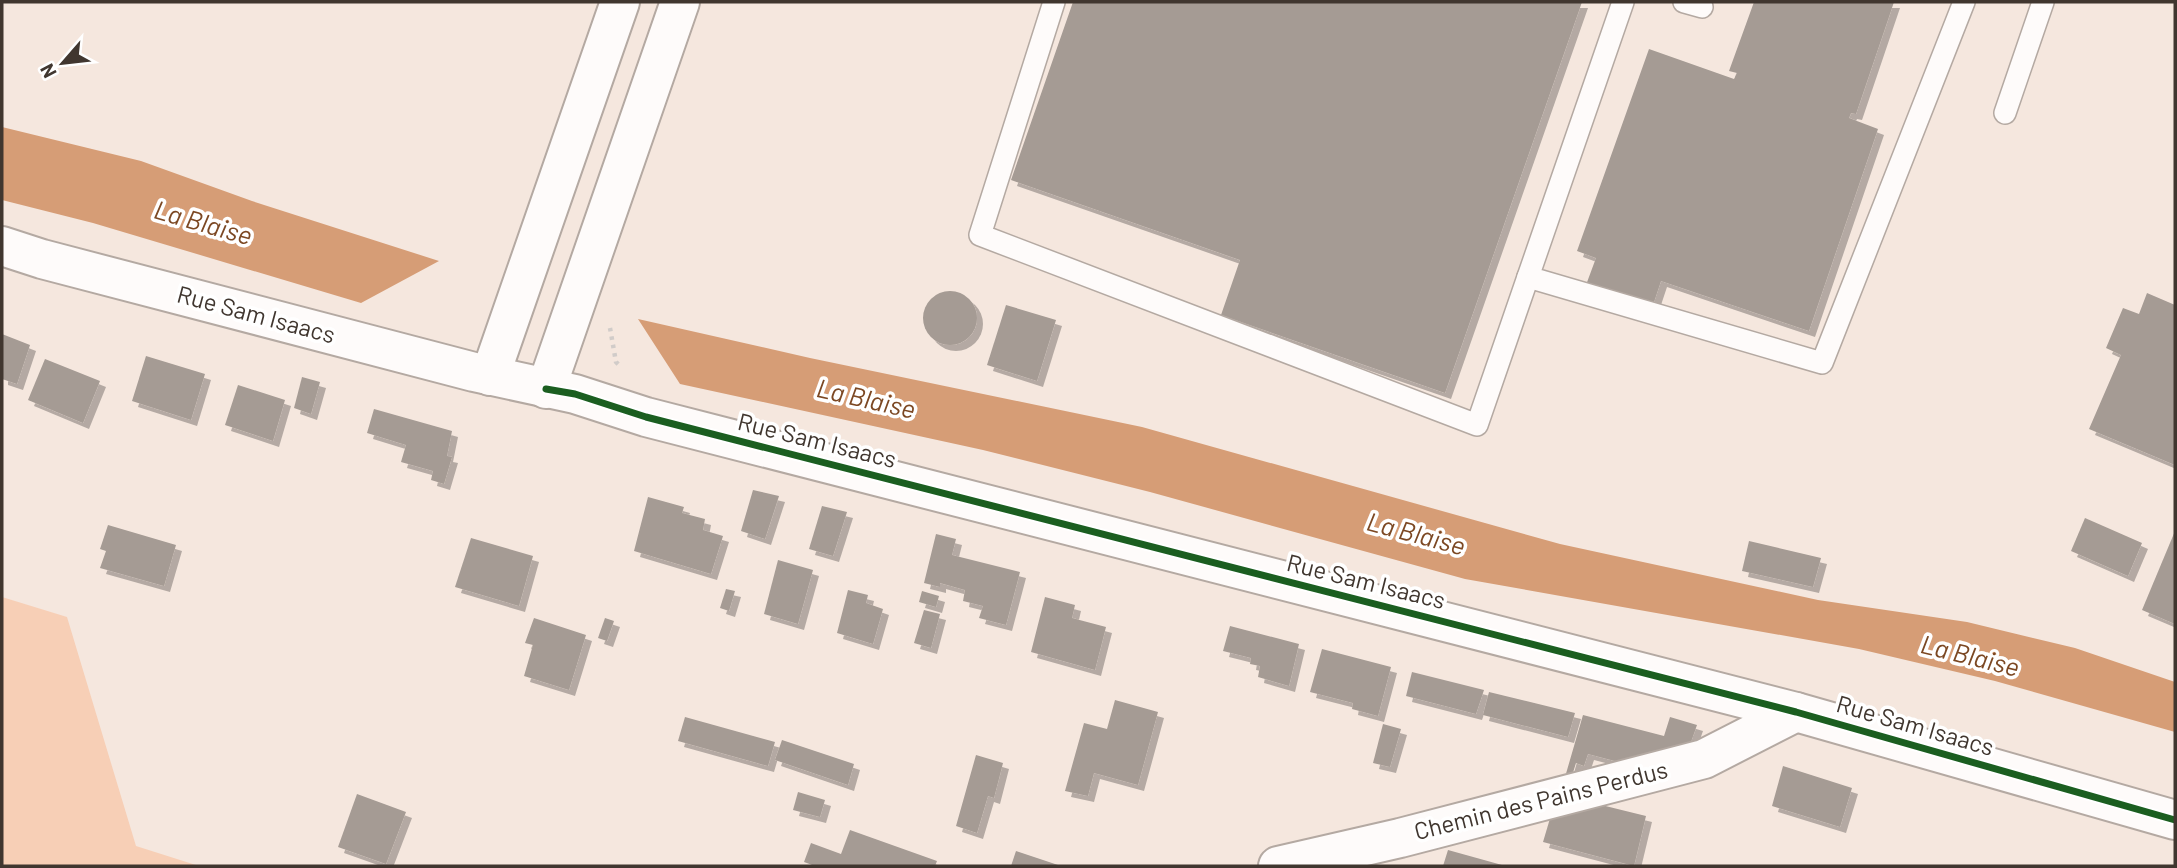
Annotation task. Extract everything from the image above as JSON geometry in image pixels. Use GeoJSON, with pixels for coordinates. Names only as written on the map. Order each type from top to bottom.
{"type":"FeatureCollection","features":[{"type":"Feature","properties":{"kind":"street"},"geometry":{"type":"LineString","coordinates":[[490,376],[620,2]]}},
{"type":"Feature","properties":{"kind":"street"},"geometry":{"type":"LineString","coordinates":[[546,388],[681,2]]}},
{"type":"Feature","properties":{"kind":"street","name":"Rue Sam Isaacs"},"geometry":{"type":"LineString","coordinates":[[2,246],[42,259],[490,376],[575,394],[659,421],[1796,712],[2175,820]]}},
{"type":"Feature","properties":{"kind":"street","name":"Chemin des Pains Perdus"},"geometry":{"type":"LineString","coordinates":[[1278,866],[1704,759],[1796,712]]}},
{"type":"Feature","properties":{"kind":"lane"},"geometry":{"type":"LineString","coordinates":[[1054,2],[980,234],[1478,425],[1623,2]]}},
{"type":"Feature","properties":{"kind":"lane"},"geometry":{"type":"LineString","coordinates":[[1528,277],[1822,363],[1964,2]]}},
{"type":"Feature","properties":{"kind":"lane"},"geometry":{"type":"LineString","coordinates":[[2005,113],[2043,2]]}},
{"type":"Feature","properties":{"kind":"path"},"geometry":{"type":"LineString","coordinates":[[609,323],[616,362],[625,369]]}},
{"type":"Feature","properties":{"kind":"shaded area"},"geometry":{"type":"Polygon","coordinates":[[[2,597],[67,617],[136,846],[199,866],[2,866],[2,597]]]}},
{"type":"Feature","properties":{"kind":"water","name":"La Blaise"},"geometry":{"type":"Polygon","coordinates":[[[2,127],[141,161],[252,201],[439,261],[361,303],[93,223],[2,200],[2,127]]]}},
{"type":"Feature","properties":{"kind":"water","name":"La Blaise"},"geometry":{"type":"Polygon","coordinates":[[[638,319],[1142,427],[1560,544],[1818,600],[1967,622],[2075,648],[2175,682],[2175,732],[1995,681],[1859,649],[1465,579],[1150,492],[983,450],[680,384],[638,319]]]}},
{"type":"Feature","properties":{"kind":"building"},"geometry":{"type":"Polygon","coordinates":[[[1073,2],[1582,2],[1445,393],[1221,315],[1240,260],[1011,180],[1073,2]]]}},
{"type":"Feature","properties":{"kind":"building"},"geometry":{"type":"Polygon","coordinates":[[[1754,2],[1894,2],[1856,114],[1851,113],[1849,118],[1878,129],[1809,331],[1661,281],[1652,308],[1586,285],[1596,258],[1577,251],[1649,49],[1734,79],[1737,73],[1729,71],[1754,2]]]}},
{"type":"Feature","properties":{"kind":"building"},"geometry":{"type":"Polygon","coordinates":[[[950,291],[969,299],[977,318],[969,337],[950,345],[931,337],[923,318],[931,299],[950,291]]]}},
{"type":"Feature","properties":{"kind":"building"},"geometry":{"type":"Polygon","coordinates":[[[2147,293],[2175,305],[2175,465],[2089,429],[2121,355],[2106,348],[2123,308],[2139,314],[2147,293]]]}},
{"type":"Feature","properties":{"kind":"building"},"geometry":{"type":"Polygon","coordinates":[[[1006,305],[1056,320],[1037,381],[987,365],[1006,305]]]}},
{"type":"Feature","properties":{"kind":"building"},"geometry":{"type":"Polygon","coordinates":[[[2,334],[30,345],[17,384],[2,379],[2,334]]]}},
{"type":"Feature","properties":{"kind":"building"},"geometry":{"type":"Polygon","coordinates":[[[146,356],[205,374],[191,420],[132,401],[146,356]]]}},
{"type":"Feature","properties":{"kind":"building"},"geometry":{"type":"Polygon","coordinates":[[[45,359],[100,381],[83,423],[28,400],[45,359]]]}},
{"type":"Feature","properties":{"kind":"building"},"geometry":{"type":"Polygon","coordinates":[[[302,377],[320,382],[311,414],[294,408],[302,377]]]}},
{"type":"Feature","properties":{"kind":"building"},"geometry":{"type":"Polygon","coordinates":[[[238,385],[285,400],[273,441],[225,425],[238,385]]]}},
{"type":"Feature","properties":{"kind":"building"},"geometry":{"type":"Polygon","coordinates":[[[374,409],[452,431],[447,456],[452,457],[444,484],[431,480],[433,471],[401,462],[406,445],[367,433],[374,409]]]}},
{"type":"Feature","properties":{"kind":"building"},"geometry":{"type":"Polygon","coordinates":[[[753,490],[779,496],[765,539],[741,531],[753,490]]]}},
{"type":"Feature","properties":{"kind":"building"},"geometry":{"type":"Polygon","coordinates":[[[648,497],[684,507],[682,513],[705,519],[703,530],[723,536],[711,574],[634,551],[648,497]]]}},
{"type":"Feature","properties":{"kind":"building"},"geometry":{"type":"Polygon","coordinates":[[[822,506],[847,512],[833,556],[809,549],[822,506]]]}},
{"type":"Feature","properties":{"kind":"building"},"geometry":{"type":"Polygon","coordinates":[[[2085,518],[2142,543],[2128,576],[2071,551],[2085,518]]]}},
{"type":"Feature","properties":{"kind":"building"},"geometry":{"type":"Polygon","coordinates":[[[108,525],[176,545],[164,586],[100,568],[106,551],[100,549],[108,525]]]}},
{"type":"Feature","properties":{"kind":"building"},"geometry":{"type":"Polygon","coordinates":[[[2175,531],[2175,624],[2142,610],[2175,531]]]}},
{"type":"Feature","properties":{"kind":"building"},"geometry":{"type":"Polygon","coordinates":[[[936,534],[956,539],[952,555],[1020,572],[1006,625],[979,618],[983,606],[963,601],[965,590],[940,583],[940,587],[924,583],[936,534]]]}},
{"type":"Feature","properties":{"kind":"building"},"geometry":{"type":"Polygon","coordinates":[[[471,538],[533,556],[519,606],[455,587],[471,538]]]}},
{"type":"Feature","properties":{"kind":"building"},"geometry":{"type":"Polygon","coordinates":[[[1749,541],[1821,558],[1813,587],[1742,571],[1749,541]]]}},
{"type":"Feature","properties":{"kind":"building"},"geometry":{"type":"Polygon","coordinates":[[[778,560],[813,570],[798,624],[764,614],[778,560]]]}},
{"type":"Feature","properties":{"kind":"building"},"geometry":{"type":"Polygon","coordinates":[[[726,589],[735,591],[729,611],[720,608],[726,589]]]}},
{"type":"Feature","properties":{"kind":"building"},"geometry":{"type":"Polygon","coordinates":[[[848,590],[868,595],[866,603],[883,609],[873,644],[837,633],[848,590]]]}},
{"type":"Feature","properties":{"kind":"building"},"geometry":{"type":"Polygon","coordinates":[[[922,591],[939,596],[936,607],[919,602],[922,591]]]}},
{"type":"Feature","properties":{"kind":"building"},"geometry":{"type":"Polygon","coordinates":[[[1045,597],[1075,605],[1072,618],[1106,627],[1095,670],[1031,652],[1045,597]]]}},
{"type":"Feature","properties":{"kind":"building"},"geometry":{"type":"Polygon","coordinates":[[[924,610],[940,614],[931,648],[914,643],[924,610]]]}},
{"type":"Feature","properties":{"kind":"building"},"geometry":{"type":"Polygon","coordinates":[[[534,618],[586,635],[569,690],[524,676],[533,645],[525,643],[534,618]]]}},
{"type":"Feature","properties":{"kind":"building"},"geometry":{"type":"Polygon","coordinates":[[[605,618],[614,621],[607,641],[598,638],[605,618]]]}},
{"type":"Feature","properties":{"kind":"building"},"geometry":{"type":"Polygon","coordinates":[[[1230,626],[1299,644],[1289,686],[1258,677],[1260,666],[1250,664],[1251,658],[1223,651],[1230,626]]]}},
{"type":"Feature","properties":{"kind":"building"},"geometry":{"type":"Polygon","coordinates":[[[1322,649],[1391,667],[1378,716],[1352,709],[1353,703],[1310,692],[1322,649]]]}},
{"type":"Feature","properties":{"kind":"building"},"geometry":{"type":"Polygon","coordinates":[[[1412,672],[1484,690],[1476,714],[1406,696],[1412,672]]]}},
{"type":"Feature","properties":{"kind":"building"},"geometry":{"type":"Polygon","coordinates":[[[1489,692],[1575,713],[1568,737],[1483,715],[1489,692]]]}},
{"type":"Feature","properties":{"kind":"building"},"geometry":{"type":"Polygon","coordinates":[[[1115,700],[1158,712],[1138,785],[1094,773],[1088,796],[1065,791],[1084,723],[1107,729],[1115,700]]]}},
{"type":"Feature","properties":{"kind":"building"},"geometry":{"type":"Polygon","coordinates":[[[1583,715],[1664,736],[1670,717],[1697,725],[1686,756],[1638,767],[1588,754],[1584,766],[1576,763],[1570,782],[1563,784],[1583,715]]]}},
{"type":"Feature","properties":{"kind":"building"},"geometry":{"type":"Polygon","coordinates":[[[685,717],[775,742],[768,766],[678,741],[685,717]]]}},
{"type":"Feature","properties":{"kind":"building"},"geometry":{"type":"Polygon","coordinates":[[[1383,724],[1401,729],[1390,767],[1373,763],[1383,724]]]}},
{"type":"Feature","properties":{"kind":"building"},"geometry":{"type":"Polygon","coordinates":[[[782,740],[854,764],[848,785],[775,760],[782,740]]]}},
{"type":"Feature","properties":{"kind":"building"},"geometry":{"type":"Polygon","coordinates":[[[976,755],[1003,763],[994,798],[988,796],[977,833],[956,826],[976,755]]]}},
{"type":"Feature","properties":{"kind":"building"},"geometry":{"type":"Polygon","coordinates":[[[1783,766],[1852,788],[1840,827],[1772,806],[1783,766]]]}},
{"type":"Feature","properties":{"kind":"building"},"geometry":{"type":"Polygon","coordinates":[[[798,792],[825,800],[820,817],[793,810],[798,792]]]}},
{"type":"Feature","properties":{"kind":"building"},"geometry":{"type":"Polygon","coordinates":[[[357,794],[406,812],[386,864],[338,847],[357,794]]]}},
{"type":"Feature","properties":{"kind":"building"},"geometry":{"type":"Polygon","coordinates":[[[1577,799],[1646,816],[1634,866],[1543,842],[1554,805],[1577,799]]]}},
{"type":"Feature","properties":{"kind":"building"},"geometry":{"type":"Polygon","coordinates":[[[850,830],[937,861],[935,866],[815,866],[804,862],[811,843],[841,854],[850,830]]]}},
{"type":"Feature","properties":{"kind":"building"},"geometry":{"type":"Polygon","coordinates":[[[1448,850],[1502,865],[1502,866],[1443,866],[1448,850]]]}},
{"type":"Feature","properties":{"kind":"building"},"geometry":{"type":"Polygon","coordinates":[[[1016,851],[1058,865],[1058,866],[1011,866],[1016,851]]]}},
{"type":"Feature","properties":{"kind":"cycle path"},"geometry":{"type":"LineString","coordinates":[[546,389],[575,394],[646,417],[1796,712],[2175,820]]}}]}
